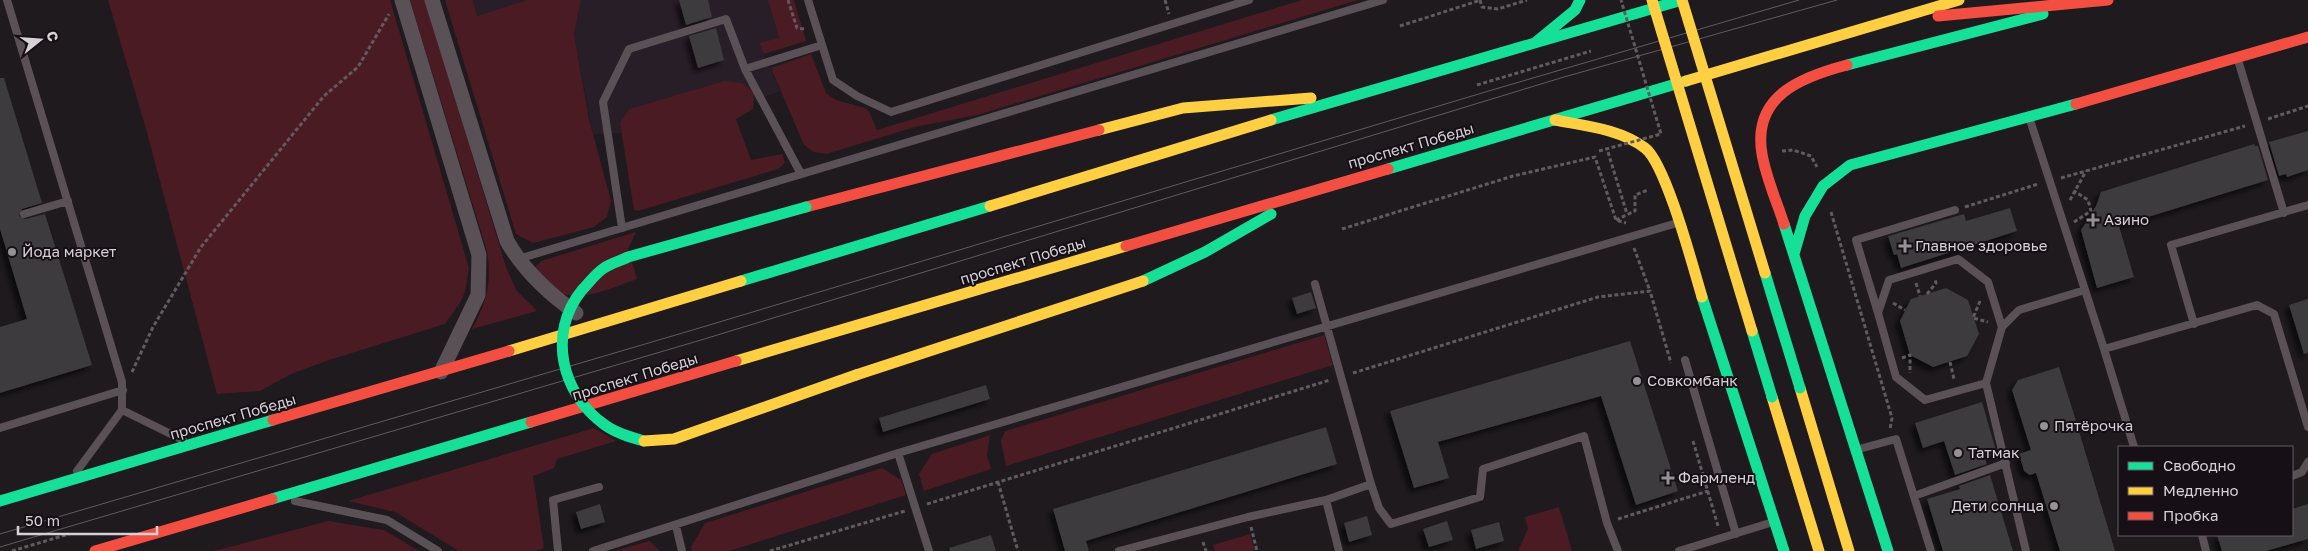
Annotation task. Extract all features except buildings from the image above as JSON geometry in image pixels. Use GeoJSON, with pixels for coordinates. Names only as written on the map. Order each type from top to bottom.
{"type":"FeatureCollection","features":[{"type":"Feature","properties":{"kind":"main road"},"geometry":{"type":"LineString","coordinates":[[1535,44],[1575,10],[1580,0]]}},
{"type":"Feature","properties":{"kind":"main road"},"geometry":{"type":"LineString","coordinates":[[1652,0],[1819,551]]}},
{"type":"Feature","properties":{"kind":"main road","name":"проспект Победы"},"geometry":{"type":"LineString","coordinates":[[0,501],[441,372],[1358,94],[1682,0]]}},
{"type":"Feature","properties":{"kind":"main road"},"geometry":{"type":"LineString","coordinates":[[1682,0],[1849,551]]}},
{"type":"Feature","properties":{"kind":"main road","name":"проспект Победы"},"geometry":{"type":"LineString","coordinates":[[95,551],[280,498],[1959,0]]}},
{"type":"Feature","properties":{"kind":"main road"},"geometry":{"type":"LineString","coordinates":[[1888,21],[2108,0]]}},
{"type":"Feature","properties":{"kind":"main road"},"geometry":{"type":"LineString","coordinates":[[1888,551],[1762,154],[1761,126],[1766,108],[1786,88],[1820,72],[2087,2]]}},
{"type":"Feature","properties":{"kind":"main road"},"geometry":{"type":"LineString","coordinates":[[1794,254],[1805,216],[1823,186],[1850,166],[2029,118],[2308,37]]}},
{"type":"Feature","properties":{"kind":"main road"},"geometry":{"type":"LineString","coordinates":[[1346,181],[1260,219],[1205,252],[1144,280],[856,375],[674,439],[645,441],[612,430],[591,415],[571,388],[564,364],[562,342],[567,316],[580,294],[601,270],[628,257],[806,207],[1183,108],[1358,94]]}},
{"type":"Feature","properties":{"kind":"main road"},"geometry":{"type":"LineString","coordinates":[[1555,120],[1610,131],[1646,148],[1656,162],[1665,181],[1784,551]]}},
{"type":"Feature","properties":{"kind":"street"},"geometry":{"type":"LineString","coordinates":[[402,0],[479,255],[478,295],[441,372]]}},
{"type":"Feature","properties":{"kind":"street"},"geometry":{"type":"LineString","coordinates":[[432,0],[506,241],[517,259],[550,294],[594,326]]}},
{"type":"Feature","properties":{"kind":"lane"},"geometry":{"type":"LineString","coordinates":[[7,0],[118,364],[123,390],[122,410],[95,449],[69,480]]}},
{"type":"Feature","properties":{"kind":"lane"},"geometry":{"type":"LineString","coordinates":[[808,0],[833,80],[857,96],[891,112],[1249,0]]}},
{"type":"Feature","properties":{"kind":"lane"},"geometry":{"type":"LineString","coordinates":[[517,259],[1384,0]]}},
{"type":"Feature","properties":{"kind":"lane"},"geometry":{"type":"LineString","coordinates":[[622,228],[603,102],[629,49],[726,19],[745,69],[801,174]]}},
{"type":"Feature","properties":{"kind":"lane"},"geometry":{"type":"LineString","coordinates":[[745,69],[822,45]]}},
{"type":"Feature","properties":{"kind":"lane"},"geometry":{"type":"LineString","coordinates":[[2237,58],[2284,213]]}},
{"type":"Feature","properties":{"kind":"lane"},"geometry":{"type":"LineString","coordinates":[[2029,118],[2134,446]]}},
{"type":"Feature","properties":{"kind":"lane"},"geometry":{"type":"LineString","coordinates":[[24,214],[68,201]]}},
{"type":"Feature","properties":{"kind":"lane"},"geometry":{"type":"LineString","coordinates":[[2194,324],[2172,245],[2308,205]]}},
{"type":"Feature","properties":{"kind":"lane"},"geometry":{"type":"LineString","coordinates":[[1955,210],[1856,240],[1896,377],[1926,400],[1986,383]]}},
{"type":"Feature","properties":{"kind":"lane"},"geometry":{"type":"LineString","coordinates":[[593,551],[676,526],[898,453],[1327,328],[1677,223]]}},
{"type":"Feature","properties":{"kind":"lane"},"geometry":{"type":"LineString","coordinates":[[1878,313],[1889,280],[1958,259],[1988,282],[2002,327]]}},
{"type":"Feature","properties":{"kind":"lane"},"geometry":{"type":"LineString","coordinates":[[1315,284],[1371,484],[1379,508],[1391,524],[1480,498],[1483,469],[1584,436],[1607,523],[1618,551]]}},
{"type":"Feature","properties":{"kind":"lane"},"geometry":{"type":"LineString","coordinates":[[2026,551],[1986,383],[2002,327],[2020,310],[2085,290]]}},
{"type":"Feature","properties":{"kind":"lane"},"geometry":{"type":"LineString","coordinates":[[2104,349],[2257,304],[2274,314],[2308,427]]}},
{"type":"Feature","properties":{"kind":"lane"},"geometry":{"type":"LineString","coordinates":[[1685,360],[1736,534]]}},
{"type":"Feature","properties":{"kind":"lane"},"geometry":{"type":"LineString","coordinates":[[0,428],[123,390]]}},
{"type":"Feature","properties":{"kind":"lane"},"geometry":{"type":"LineString","coordinates":[[122,410],[158,430],[193,444]]}},
{"type":"Feature","properties":{"kind":"lane"},"geometry":{"type":"LineString","coordinates":[[1857,450],[1896,439],[1931,551]]}},
{"type":"Feature","properties":{"kind":"lane"},"geometry":{"type":"LineString","coordinates":[[898,453],[928,551]]}},
{"type":"Feature","properties":{"kind":"lane"},"geometry":{"type":"LineString","coordinates":[[1914,496],[2006,462]]}},
{"type":"Feature","properties":{"kind":"lane"},"geometry":{"type":"LineString","coordinates":[[2293,476],[2302,472],[2308,462]]}},
{"type":"Feature","properties":{"kind":"lane"},"geometry":{"type":"LineString","coordinates":[[1119,551],[1248,517],[1326,500],[1371,484]]}},
{"type":"Feature","properties":{"kind":"lane"},"geometry":{"type":"LineString","coordinates":[[558,551],[552,500],[599,487]]}},
{"type":"Feature","properties":{"kind":"lane"},"geometry":{"type":"LineString","coordinates":[[280,498],[387,520],[438,551]]}},
{"type":"Feature","properties":{"kind":"lane"},"geometry":{"type":"LineString","coordinates":[[1326,500],[1339,551]]}},
{"type":"Feature","properties":{"kind":"lane"},"geometry":{"type":"LineString","coordinates":[[1679,551],[1775,521]]}},
{"type":"Feature","properties":{"kind":"lane"},"geometry":{"type":"LineString","coordinates":[[676,526],[682,551]]}},
{"type":"Feature","properties":{"kind":"lane"},"geometry":{"type":"LineString","coordinates":[[2202,536],[2206,551]]}},
{"type":"Feature","properties":{"kind":"path"},"geometry":{"type":"LineString","coordinates":[[788,0],[797,28],[817,27]]}},
{"type":"Feature","properties":{"kind":"path"},"geometry":{"type":"LineString","coordinates":[[1400,26],[1480,0],[1482,7],[1498,9],[1527,0]]}},
{"type":"Feature","properties":{"kind":"path"},"geometry":{"type":"LineString","coordinates":[[1342,230],[1513,176],[1595,157],[1599,151],[1661,134],[1621,0]]}},
{"type":"Feature","properties":{"kind":"path"},"geometry":{"type":"LineString","coordinates":[[123,390],[153,327],[201,247],[324,96],[358,67],[391,11]]}},
{"type":"Feature","properties":{"kind":"path"},"geometry":{"type":"LineString","coordinates":[[1477,85],[1577,55]]}},
{"type":"Feature","properties":{"kind":"path"},"geometry":{"type":"LineString","coordinates":[[1955,210],[2308,106]]}},
{"type":"Feature","properties":{"kind":"path"},"geometry":{"type":"LineString","coordinates":[[1607,149],[1627,214]]}},
{"type":"Feature","properties":{"kind":"path"},"geometry":{"type":"LineString","coordinates":[[1774,152],[1793,150],[1811,156],[1818,170]]}},
{"type":"Feature","properties":{"kind":"path"},"geometry":{"type":"LineString","coordinates":[[1595,157],[1616,220]]}},
{"type":"Feature","properties":{"kind":"path"},"geometry":{"type":"LineString","coordinates":[[2061,215],[2086,171]]}},
{"type":"Feature","properties":{"kind":"path"},"geometry":{"type":"LineString","coordinates":[[1616,220],[1635,211],[1635,195],[1652,189]]}},
{"type":"Feature","properties":{"kind":"path"},"geometry":{"type":"LineString","coordinates":[[2064,225],[2077,221],[2091,211],[2088,200],[2074,191]]}},
{"type":"Feature","properties":{"kind":"path"},"geometry":{"type":"LineString","coordinates":[[1829,206],[1892,418],[1887,442]]}},
{"type":"Feature","properties":{"kind":"path"},"geometry":{"type":"LineString","coordinates":[[1616,220],[1626,223]]}},
{"type":"Feature","properties":{"kind":"path"},"geometry":{"type":"LineString","coordinates":[[1633,245],[1650,291],[1672,367]]}},
{"type":"Feature","properties":{"kind":"path"},"geometry":{"type":"LineString","coordinates":[[1926,287],[1928,294]]}},
{"type":"Feature","properties":{"kind":"path"},"geometry":{"type":"LineString","coordinates":[[770,551],[915,508],[1598,296],[1650,291]]}},
{"type":"Feature","properties":{"kind":"path"},"geometry":{"type":"LineString","coordinates":[[1950,362],[1958,391]]}},
{"type":"Feature","properties":{"kind":"path"},"geometry":{"type":"LineString","coordinates":[[1691,434],[1721,538]]}},
{"type":"Feature","properties":{"kind":"path"},"geometry":{"type":"LineString","coordinates":[[998,482],[1018,551]]}},
{"type":"Feature","properties":{"kind":"path"},"geometry":{"type":"LineString","coordinates":[[1607,523],[1708,491]]}},
{"type":"Feature","properties":{"kind":"path"},"geometry":{"type":"LineString","coordinates":[[1248,517],[1257,551]]}},
{"type":"Feature","properties":{"kind":"path"},"geometry":{"type":"LineString","coordinates":[[12,551],[69,534]]}},
{"type":"Feature","properties":{"kind":"shaded area"},"geometry":{"type":"Polygon","coordinates":[[[108,0],[390,0],[469,268],[465,292],[460,303],[445,324],[329,360],[291,374],[260,391],[217,394],[146,129],[108,0]]]}},
{"type":"Feature","properties":{"kind":"shaded area"},"geometry":{"type":"Polygon","coordinates":[[[410,0],[425,0],[506,267],[516,290],[537,311],[472,329],[485,301],[487,292],[489,272],[487,251],[410,0]]]}},
{"type":"Feature","properties":{"kind":"shaded area"},"geometry":{"type":"Polygon","coordinates":[[[445,0],[473,0],[477,16],[527,0],[581,0],[574,34],[589,119],[611,201],[607,217],[594,227],[533,243],[516,234],[445,0]]]}},
{"type":"Feature","properties":{"kind":"shaded area"},"geometry":{"type":"Polygon","coordinates":[[[473,0],[527,0],[477,16],[473,0]]]}},
{"type":"Feature","properties":{"kind":"shaded area"},"geometry":{"type":"Polygon","coordinates":[[[581,0],[768,0],[779,38],[760,45],[780,91],[755,101],[754,93],[724,81],[629,109],[620,123],[622,133],[593,134],[574,34],[581,0]]]}},
{"type":"Feature","properties":{"kind":"shaded area"},"geometry":{"type":"Polygon","coordinates":[[[768,0],[794,0],[806,41],[764,54],[759,43],[779,38],[768,0]]]}},
{"type":"Feature","properties":{"kind":"shaded area"},"geometry":{"type":"Polygon","coordinates":[[[1302,0],[1358,0],[977,115],[915,127],[826,154],[814,152],[804,145],[771,68],[811,54],[826,93],[836,100],[865,108],[869,111],[877,130],[1302,0]]]}},
{"type":"Feature","properties":{"kind":"shaded area"},"geometry":{"type":"Polygon","coordinates":[[[724,81],[742,83],[754,93],[753,109],[736,119],[751,160],[782,154],[785,163],[778,169],[638,211],[634,210],[620,123],[629,109],[724,81]]]}},
{"type":"Feature","properties":{"kind":"shaded area"},"geometry":{"type":"Polygon","coordinates":[[[636,232],[628,249],[637,279],[618,286],[586,295],[566,295],[554,289],[534,269],[541,261],[636,232]]]}},
{"type":"Feature","properties":{"kind":"shaded area"},"geometry":{"type":"Polygon","coordinates":[[[1324,335],[1333,365],[1006,466],[1001,441],[1005,431],[1324,335]]]}},
{"type":"Feature","properties":{"kind":"shaded area"},"geometry":{"type":"Polygon","coordinates":[[[594,428],[616,441],[557,459],[554,468],[533,476],[544,548],[535,551],[459,551],[395,512],[348,501],[594,428]]]}},
{"type":"Feature","properties":{"kind":"shaded area"},"geometry":{"type":"Polygon","coordinates":[[[990,435],[987,455],[991,469],[924,491],[919,474],[932,454],[990,435]]]}},
{"type":"Feature","properties":{"kind":"shaded area"},"geometry":{"type":"Polygon","coordinates":[[[882,468],[901,480],[906,495],[729,551],[692,551],[691,547],[705,523],[882,468]]]}},
{"type":"Feature","properties":{"kind":"shaded area"},"geometry":{"type":"Polygon","coordinates":[[[1559,507],[1572,551],[1518,551],[1528,529],[1525,517],[1559,507]]]}},
{"type":"Feature","properties":{"kind":"shaded area"},"geometry":{"type":"Polygon","coordinates":[[[328,521],[384,530],[419,551],[214,551],[328,521]]]}},
{"type":"Feature","properties":{"kind":"shaded area"},"geometry":{"type":"Polygon","coordinates":[[[1250,534],[1255,551],[1215,551],[1213,545],[1250,534]]]}},
{"type":"Feature","properties":{"kind":"shaded area"},"geometry":{"type":"Polygon","coordinates":[[[649,541],[660,551],[615,551],[649,541]]]}},
{"type":"Feature","properties":{"kind":"tram line"},"geometry":{"type":"LineString","coordinates":[[0,534],[696,329],[1492,90],[1799,0]]}},
{"type":"Feature","properties":{"kind":"tram line"},"geometry":{"type":"LineString","coordinates":[[0,547],[701,340],[1564,77],[1837,0]]}},
{"type":"Feature","properties":{"kind":"traffic: fast"},"geometry":{"type":"LineString","coordinates":[[1536,42],[1575,10],[1580,0]]}},
{"type":"Feature","properties":{"kind":"traffic: fast"},"geometry":{"type":"LineString","coordinates":[[1271,120],[1682,0]]}},
{"type":"Feature","properties":{"kind":"traffic: fast"},"geometry":{"type":"LineString","coordinates":[[1847,65],[2043,14]]}},
{"type":"Feature","properties":{"kind":"traffic: fast"},"geometry":{"type":"LineString","coordinates":[[1388,169],[1686,81]]}},
{"type":"Feature","properties":{"kind":"traffic: fast"},"geometry":{"type":"LineString","coordinates":[[1794,254],[1805,216],[1823,186],[1850,165],[2076,104]]}},
{"type":"Feature","properties":{"kind":"traffic: fast"},"geometry":{"type":"LineString","coordinates":[[741,281],[990,206]]}},
{"type":"Feature","properties":{"kind":"traffic: fast"},"geometry":{"type":"LineString","coordinates":[[644,441],[618,433],[605,425],[590,412],[578,397],[569,380],[564,362],[562,343],[571,307],[582,290],[604,268],[628,257],[806,207]]}},
{"type":"Feature","properties":{"kind":"traffic: fast"},"geometry":{"type":"LineString","coordinates":[[1143,281],[1205,252],[1271,214]]}},
{"type":"Feature","properties":{"kind":"traffic: fast"},"geometry":{"type":"LineString","coordinates":[[1784,224],[1888,551]]}},
{"type":"Feature","properties":{"kind":"traffic: fast"},"geometry":{"type":"LineString","coordinates":[[1765,273],[1800,388]]}},
{"type":"Feature","properties":{"kind":"traffic: fast"},"geometry":{"type":"LineString","coordinates":[[1702,297],[1784,551]]}},
{"type":"Feature","properties":{"kind":"traffic: fast"},"geometry":{"type":"LineString","coordinates":[[1752,331],[1772,397]]}},
{"type":"Feature","properties":{"kind":"traffic: fast"},"geometry":{"type":"LineString","coordinates":[[0,501],[273,420]]}},
{"type":"Feature","properties":{"kind":"traffic: fast"},"geometry":{"type":"LineString","coordinates":[[272,499],[531,422]]}},
{"type":"Feature","properties":{"kind":"traffic: slow"},"geometry":{"type":"LineString","coordinates":[[1652,0],[1752,331]]}},
{"type":"Feature","properties":{"kind":"traffic: slow"},"geometry":{"type":"LineString","coordinates":[[1682,0],[1765,273]]}},
{"type":"Feature","properties":{"kind":"traffic: slow"},"geometry":{"type":"LineString","coordinates":[[1686,81],[1959,0]]}},
{"type":"Feature","properties":{"kind":"traffic: slow"},"geometry":{"type":"LineString","coordinates":[[1099,130],[1183,108],[1311,98]]}},
{"type":"Feature","properties":{"kind":"traffic: slow"},"geometry":{"type":"LineString","coordinates":[[990,206],[1271,120]]}},
{"type":"Feature","properties":{"kind":"traffic: slow"},"geometry":{"type":"LineString","coordinates":[[1555,120],[1614,132],[1645,148],[1662,174],[1670,194],[1702,297]]}},
{"type":"Feature","properties":{"kind":"traffic: slow"},"geometry":{"type":"LineString","coordinates":[[736,361],[1126,246]]}},
{"type":"Feature","properties":{"kind":"traffic: slow"},"geometry":{"type":"LineString","coordinates":[[509,351],[741,281]]}},
{"type":"Feature","properties":{"kind":"traffic: slow"},"geometry":{"type":"LineString","coordinates":[[856,375],[1143,281]]}},
{"type":"Feature","properties":{"kind":"traffic: slow"},"geometry":{"type":"LineString","coordinates":[[644,441],[674,439],[856,375]]}},
{"type":"Feature","properties":{"kind":"traffic: slow"},"geometry":{"type":"LineString","coordinates":[[1800,388],[1849,551]]}},
{"type":"Feature","properties":{"kind":"traffic: slow"},"geometry":{"type":"LineString","coordinates":[[1772,397],[1819,551]]}},
{"type":"Feature","properties":{"kind":"traffic: jam"},"geometry":{"type":"LineString","coordinates":[[1938,16],[2108,0]]}},
{"type":"Feature","properties":{"kind":"traffic: jam"},"geometry":{"type":"LineString","coordinates":[[2076,104],[2308,37]]}},
{"type":"Feature","properties":{"kind":"traffic: jam"},"geometry":{"type":"LineString","coordinates":[[1784,224],[1762,154],[1761,134],[1765,117],[1772,104],[1797,83],[1847,65]]}},
{"type":"Feature","properties":{"kind":"traffic: jam"},"geometry":{"type":"LineString","coordinates":[[806,207],[1099,130]]}},
{"type":"Feature","properties":{"kind":"traffic: jam"},"geometry":{"type":"LineString","coordinates":[[1126,246],[1388,169]]}},
{"type":"Feature","properties":{"kind":"traffic: jam"},"geometry":{"type":"LineString","coordinates":[[273,420],[509,351]]}},
{"type":"Feature","properties":{"kind":"traffic: jam"},"geometry":{"type":"LineString","coordinates":[[531,422],[736,361]]}},
{"type":"Feature","properties":{"kind":"traffic: jam"},"geometry":{"type":"LineString","coordinates":[[95,551],[272,499]]}},
{"type":"Feature","properties":{"kind":"place","name":"Азино"},"geometry":{"type":"Point","coordinates":[2093,220]}},
{"type":"Feature","properties":{"kind":"place","name":"Главное здоровье"},"geometry":{"type":"Point","coordinates":[1905,246]}},
{"type":"Feature","properties":{"kind":"place","name":"Йода маркет"},"geometry":{"type":"Point","coordinates":[12,252]}},
{"type":"Feature","properties":{"kind":"place","name":"Совкомбанк"},"geometry":{"type":"Point","coordinates":[1637,381]}},
{"type":"Feature","properties":{"kind":"place","name":"Пятёрочка"},"geometry":{"type":"Point","coordinates":[2044,426]}},
{"type":"Feature","properties":{"kind":"place","name":"Татмак"},"geometry":{"type":"Point","coordinates":[1958,453]}},
{"type":"Feature","properties":{"kind":"place","name":"Фармленд"},"geometry":{"type":"Point","coordinates":[1668,478]}},
{"type":"Feature","properties":{"kind":"place","name":"Дети солнца"},"geometry":{"type":"Point","coordinates":[2054,506]}}]}
